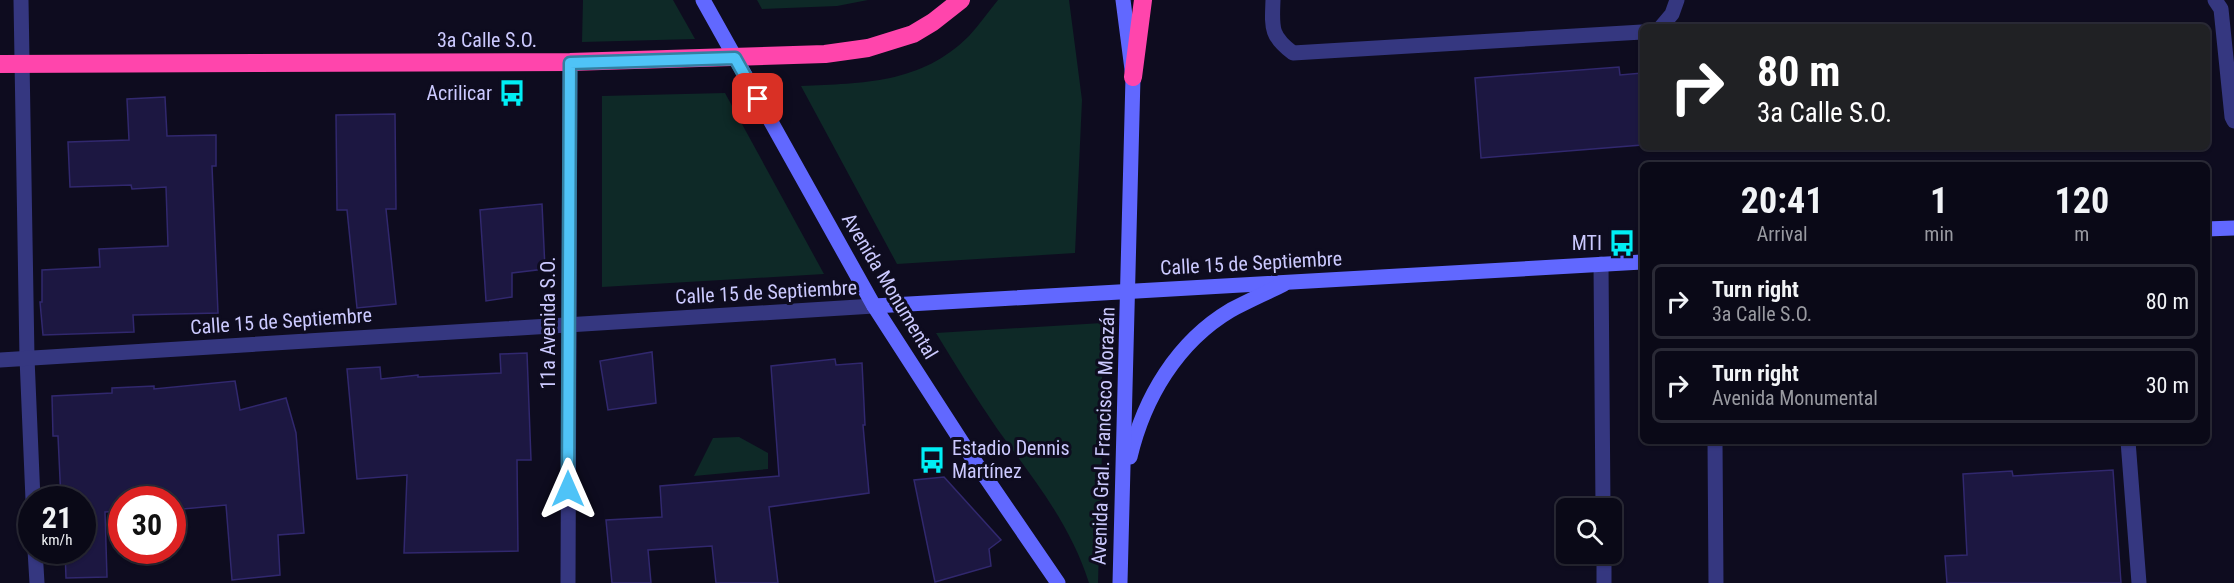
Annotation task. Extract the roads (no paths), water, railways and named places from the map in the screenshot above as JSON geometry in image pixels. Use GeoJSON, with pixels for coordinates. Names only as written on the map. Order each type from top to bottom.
{"type":"FeatureCollection","features":[{"type":"Feature","properties":{"kind":"highway","name":"3a Calle S.O."},"geometry":{"type":"LineString","coordinates":[[0,63],[570,63],[825,54],[868,48],[913,34],[961,0]]}},
{"type":"Feature","properties":{"kind":"highway"},"geometry":{"type":"LineString","coordinates":[[1133,77],[1143,0]]}},
{"type":"Feature","properties":{"kind":"main road","name":"Avenida Monumental"},"geometry":{"type":"LineString","coordinates":[[703,0],[874,306],[967,450],[1058,583]]}},
{"type":"Feature","properties":{"kind":"main road"},"geometry":{"type":"LineString","coordinates":[[1123,0],[1133,77],[1128,291]]}},
{"type":"Feature","properties":{"kind":"main road"},"geometry":{"type":"LineString","coordinates":[[2210,229],[2234,228]]}},
{"type":"Feature","properties":{"kind":"main road","name":"Calle 15 de Septiembre"},"geometry":{"type":"LineString","coordinates":[[874,306],[1640,262]]}},
{"type":"Feature","properties":{"kind":"main road"},"geometry":{"type":"LineString","coordinates":[[1123,484],[1132,449],[1150,401],[1171,364],[1183,349],[1223,316],[1291,281]]}},
{"type":"Feature","properties":{"kind":"main road","name":"Avenida Gral. Francisco Morazán"},"geometry":{"type":"LineString","coordinates":[[1122,581],[1128,291]]}},
{"type":"Feature","properties":{"kind":"street"},"geometry":{"type":"LineString","coordinates":[[21,0],[27,358],[32,486]]}},
{"type":"Feature","properties":{"kind":"street"},"geometry":{"type":"LineString","coordinates":[[1273,0],[1272,28],[1278,42],[1293,53],[1640,32]]}},
{"type":"Feature","properties":{"kind":"street"},"geometry":{"type":"LineString","coordinates":[[1664,24],[1672,14],[1677,0]]}},
{"type":"Feature","properties":{"kind":"street"},"geometry":{"type":"LineString","coordinates":[[2215,0],[2221,9],[2234,121]]}},
{"type":"Feature","properties":{"kind":"street","name":"11a Avenida S.O."},"geometry":{"type":"LineString","coordinates":[[568,583],[570,63]]}},
{"type":"Feature","properties":{"kind":"street"},"geometry":{"type":"LineString","coordinates":[[1601,264],[1603,498]]}},
{"type":"Feature","properties":{"kind":"street","name":"Calle 15 de Septiembre"},"geometry":{"type":"LineString","coordinates":[[0,360],[874,306]]}},
{"type":"Feature","properties":{"kind":"street"},"geometry":{"type":"LineString","coordinates":[[1715,444],[1716,583]]}},
{"type":"Feature","properties":{"kind":"street"},"geometry":{"type":"LineString","coordinates":[[2128,444],[2139,583]]}},
{"type":"Feature","properties":{"kind":"street"},"geometry":{"type":"LineString","coordinates":[[36,564],[37,583]]}},
{"type":"Feature","properties":{"kind":"street"},"geometry":{"type":"LineString","coordinates":[[1604,564],[1604,583]]}},
{"type":"Feature","properties":{"kind":"place","name":"Acrilicar"},"geometry":{"type":"Point","coordinates":[512,93]}},
{"type":"Feature","properties":{"kind":"place","name":"MTI"},"geometry":{"type":"Point","coordinates":[1622,243]}},
{"type":"Feature","properties":{"kind":"place","name":"Estadio Dennis Martínez"},"geometry":{"type":"Point","coordinates":[932,460]}}]}
